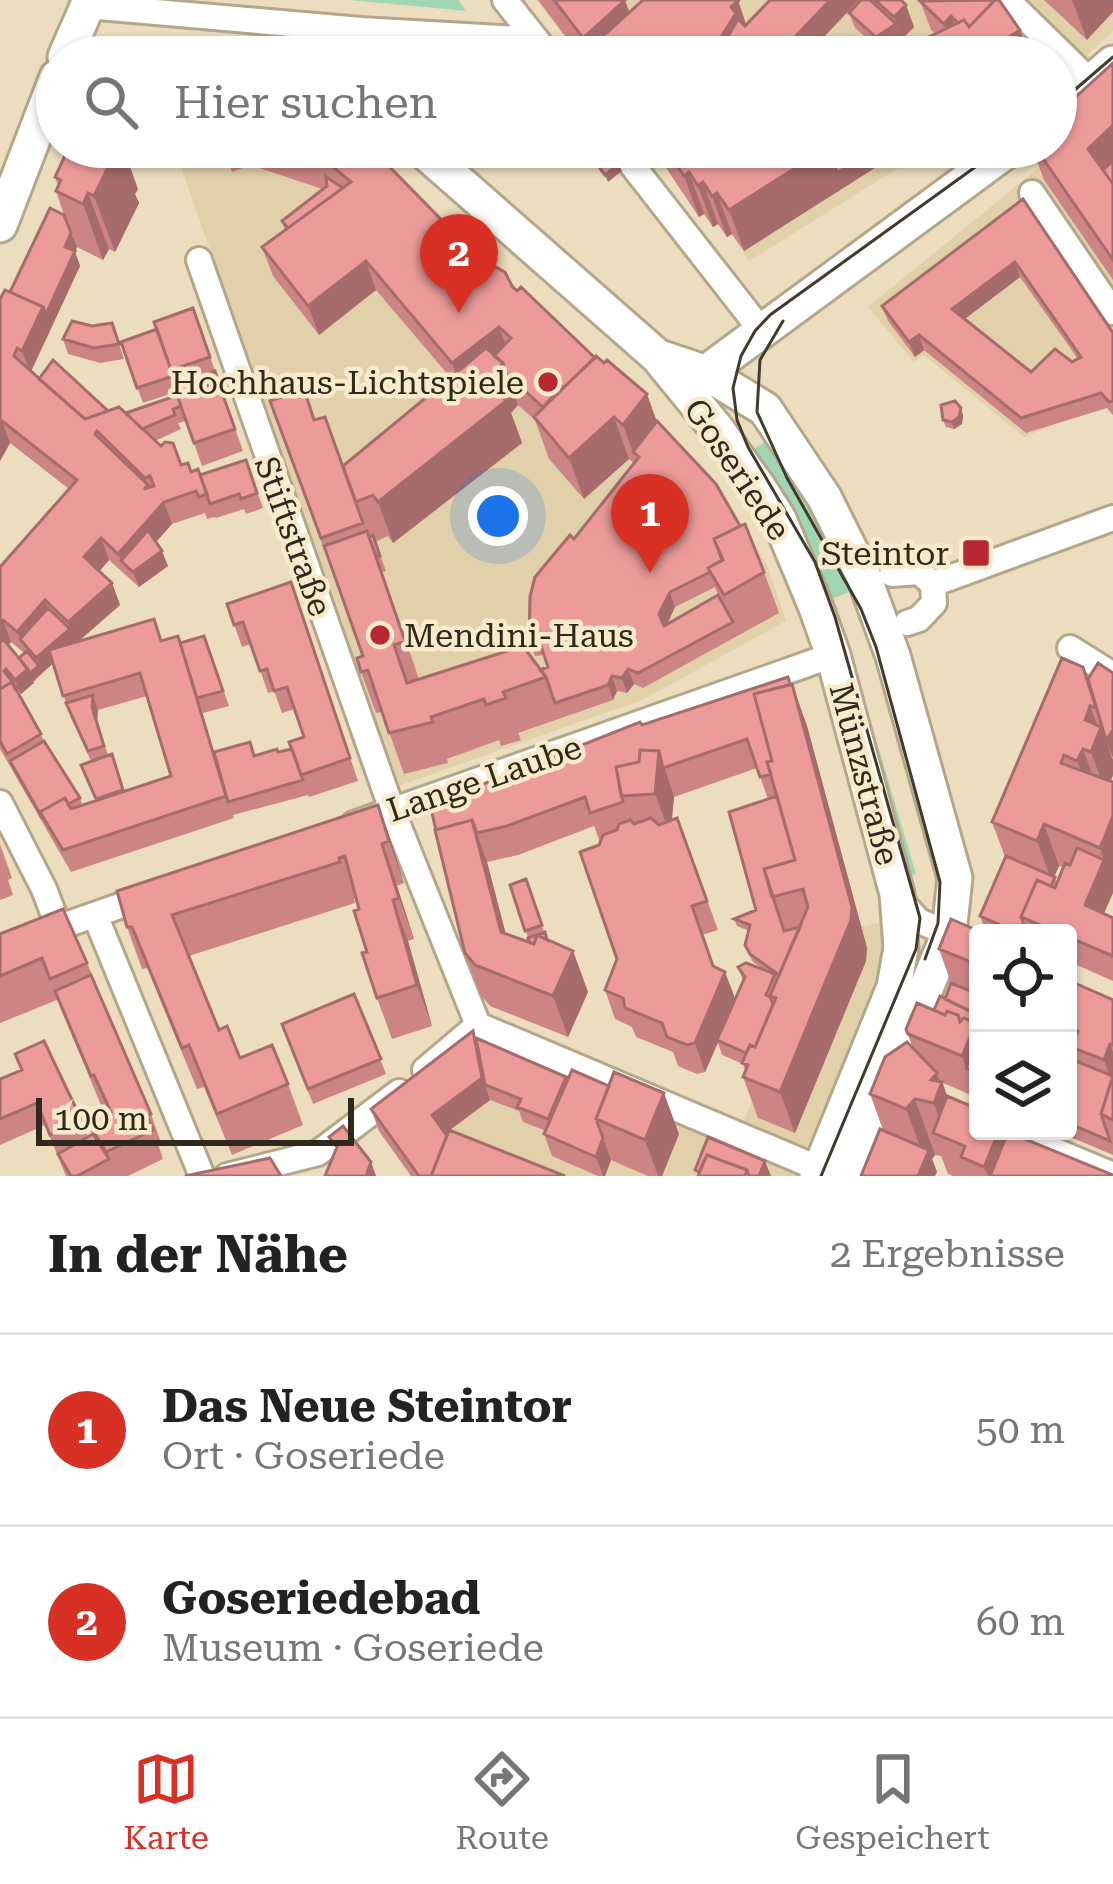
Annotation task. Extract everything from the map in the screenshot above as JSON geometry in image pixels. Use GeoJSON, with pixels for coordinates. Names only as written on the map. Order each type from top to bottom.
{"type":"FeatureCollection","features":[{"type":"Feature","properties":{"kind":"street"},"geometry":{"type":"LineString","coordinates":[[506,0],[533,36]]}},
{"type":"Feature","properties":{"kind":"street"},"geometry":{"type":"LineString","coordinates":[[1007,0],[1054,36]]}},
{"type":"Feature","properties":{"kind":"street"},"geometry":{"type":"LineString","coordinates":[[74,36],[89,3],[418,36]]}},
{"type":"Feature","properties":{"kind":"street"},"geometry":{"type":"LineString","coordinates":[[1077,54],[1102,73],[1077,94]]}},
{"type":"Feature","properties":{"kind":"street"},"geometry":{"type":"LineString","coordinates":[[0,226],[36,132]]}},
{"type":"Feature","properties":{"kind":"street","name":"Goseriede"},"geometry":{"type":"LineString","coordinates":[[443,168],[657,356],[694,380],[765,409],[824,497],[874,604]]}},
{"type":"Feature","properties":{"kind":"street"},"geometry":{"type":"LineString","coordinates":[[636,168],[769,323]]}},
{"type":"Feature","properties":{"kind":"street"},"geometry":{"type":"LineString","coordinates":[[694,380],[983,168]]}},
{"type":"Feature","properties":{"kind":"street"},"geometry":{"type":"LineString","coordinates":[[1032,193],[1113,312]]}},
{"type":"Feature","properties":{"kind":"street","name":"Stiftstraße"},"geometry":{"type":"LineString","coordinates":[[199,260],[392,810],[478,1025]]}},
{"type":"Feature","properties":{"kind":"street"},"geometry":{"type":"LineString","coordinates":[[765,409],[757,393],[756,364],[769,323]]}},
{"type":"Feature","properties":{"kind":"street","name":"Goseriede"},"geometry":{"type":"LineString","coordinates":[[694,380],[716,428],[779,519],[833,655]]}},
{"type":"Feature","properties":{"kind":"street"},"geometry":{"type":"LineString","coordinates":[[933,584],[1113,518]]}},
{"type":"Feature","properties":{"kind":"street"},"geometry":{"type":"LineString","coordinates":[[892,574],[919,572],[933,584],[934,603],[919,619],[907,623]]}},
{"type":"Feature","properties":{"kind":"street","name":"Münzstraße"},"geometry":{"type":"LineString","coordinates":[[874,604],[933,793],[964,939],[885,1079]]}},
{"type":"Feature","properties":{"kind":"street"},"geometry":{"type":"LineString","coordinates":[[1070,647],[1113,675]]}},
{"type":"Feature","properties":{"kind":"street","name":"Lange Laube"},"geometry":{"type":"LineString","coordinates":[[328,833],[833,655]]}},
{"type":"Feature","properties":{"kind":"street","name":"Münzstraße"},"geometry":{"type":"LineString","coordinates":[[833,655],[897,896],[901,948],[885,1079]]}},
{"type":"Feature","properties":{"kind":"street"},"geometry":{"type":"LineString","coordinates":[[0,803],[59,928]]}},
{"type":"Feature","properties":{"kind":"street"},"geometry":{"type":"LineString","coordinates":[[0,948],[180,885]]}},
{"type":"Feature","properties":{"kind":"street"},"geometry":{"type":"LineString","coordinates":[[897,896],[920,921],[964,939]]}},
{"type":"Feature","properties":{"kind":"street"},"geometry":{"type":"LineString","coordinates":[[95,915],[202,1176]]}},
{"type":"Feature","properties":{"kind":"street"},"geometry":{"type":"LineString","coordinates":[[227,1176],[318,1154],[478,1025],[828,1174],[885,1079]]}},
{"type":"Feature","properties":{"kind":"street"},"geometry":{"type":"LineString","coordinates":[[1029,1140],[1113,1175]]}},
{"type":"Feature","properties":{"kind":"shaded area"},"geometry":{"type":"Polygon","coordinates":[[[536,0],[1113,0],[1113,31],[1077,64],[1077,36],[564,36],[536,0]]]}},
{"type":"Feature","properties":{"kind":"shaded area"},"geometry":{"type":"Polygon","coordinates":[[[1113,100],[1113,415],[1106,408],[1024,437],[924,355],[914,362],[868,307],[1038,168],[1077,168],[1077,133],[1113,100]]]}},
{"type":"Feature","properties":{"kind":"shaded area"},"geometry":{"type":"Polygon","coordinates":[[[181,168],[369,168],[433,214],[662,427],[718,486],[767,565],[786,621],[642,700],[398,786],[181,168]]]}},
{"type":"Feature","properties":{"kind":"shaded area"},"geometry":{"type":"Polygon","coordinates":[[[666,168],[898,168],[749,261],[732,235],[727,237],[718,224],[713,227],[705,214],[699,217],[666,168]]]}},
{"type":"Feature","properties":{"kind":"shaded area"},"geometry":{"type":"Polygon","coordinates":[[[888,921],[889,954],[812,1161],[740,1130],[813,956],[806,938],[888,921]]]}},
{"type":"Feature","properties":{"kind":"shaded area"},"geometry":{"type":"Polygon","coordinates":[[[476,1039],[805,1176],[411,1176],[370,1119],[476,1039]]]}},
{"type":"Feature","properties":{"kind":"green space"},"geometry":{"type":"Polygon","coordinates":[[[350,0],[458,0],[466,11],[350,0]]]}},
{"type":"Feature","properties":{"kind":"green space"},"geometry":{"type":"Polygon","coordinates":[[[772,437],[859,588],[824,602],[745,455],[772,437]]]}},
{"type":"Feature","properties":{"kind":"green space"},"geometry":{"type":"Polygon","coordinates":[[[861,689],[916,874],[904,878],[851,693],[861,689]]]}},
{"type":"Feature","properties":{"kind":"building"},"geometry":{"type":"Polygon","coordinates":[[[554,0],[625,0],[585,36],[554,0]]]}},
{"type":"Feature","properties":{"kind":"building"},"geometry":{"type":"Polygon","coordinates":[[[643,0],[738,1],[731,7],[736,13],[722,36],[603,36],[643,0]]]}},
{"type":"Feature","properties":{"kind":"building"},"geometry":{"type":"Polygon","coordinates":[[[770,0],[830,0],[796,36],[728,36],[738,19],[745,26],[770,0]]]}},
{"type":"Feature","properties":{"kind":"building"},"geometry":{"type":"Polygon","coordinates":[[[861,0],[870,0],[896,24],[875,36],[849,13],[861,0]]]}},
{"type":"Feature","properties":{"kind":"building"},"geometry":{"type":"Polygon","coordinates":[[[875,0],[901,0],[906,5],[894,17],[875,0]]]}},
{"type":"Feature","properties":{"kind":"building"},"geometry":{"type":"Polygon","coordinates":[[[991,0],[969,27],[951,16],[944,24],[920,1],[991,0]]]}},
{"type":"Feature","properties":{"kind":"building"},"geometry":{"type":"Polygon","coordinates":[[[999,0],[1020,30],[1010,36],[931,36],[964,20],[969,27],[999,0]]]}},
{"type":"Feature","properties":{"kind":"building"},"geometry":{"type":"Polygon","coordinates":[[[1113,63],[1113,125],[1088,149],[1113,184],[1113,260],[1049,168],[1077,168],[1077,96],[1113,63]]]}},
{"type":"Feature","properties":{"kind":"building"},"geometry":{"type":"Polygon","coordinates":[[[1113,161],[1113,184],[1103,170],[1113,161]]]}},
{"type":"Feature","properties":{"kind":"building"},"geometry":{"type":"Polygon","coordinates":[[[59,168],[108,168],[94,196],[88,193],[83,204],[56,191],[61,180],[55,177],[59,168]]]}},
{"type":"Feature","properties":{"kind":"building"},"geometry":{"type":"Polygon","coordinates":[[[334,168],[391,168],[479,258],[505,272],[517,291],[521,287],[595,358],[543,407],[507,375],[494,356],[511,338],[499,327],[452,363],[366,261],[308,306],[262,247],[351,182],[334,168]]]}},
{"type":"Feature","properties":{"kind":"building"},"geometry":{"type":"Polygon","coordinates":[[[679,168],[795,168],[729,210],[703,182],[698,186],[689,172],[684,176],[679,168]]]}},
{"type":"Feature","properties":{"kind":"building"},"geometry":{"type":"Polygon","coordinates":[[[326,177],[343,188],[288,228],[282,221],[327,186],[326,177]]]}},
{"type":"Feature","properties":{"kind":"building"},"geometry":{"type":"Polygon","coordinates":[[[1023,199],[1113,333],[1113,401],[1101,393],[1021,418],[919,335],[909,342],[882,306],[1023,199]],[[1015,262],[952,309],[1031,372],[1055,349],[1072,362],[1081,357],[1015,262]]]}},
{"type":"Feature","properties":{"kind":"building"},"geometry":{"type":"Polygon","coordinates":[[[50,208],[64,215],[71,233],[65,247],[75,251],[46,314],[43,307],[10,292],[50,208]]]}},
{"type":"Feature","properties":{"kind":"building"},"geometry":{"type":"Polygon","coordinates":[[[5,290],[43,307],[22,351],[17,348],[14,356],[85,419],[119,407],[161,446],[173,443],[181,465],[188,463],[191,472],[198,469],[207,494],[199,497],[196,491],[164,502],[118,554],[101,538],[84,557],[112,583],[68,622],[45,600],[17,632],[3,620],[0,623],[0,567],[77,480],[2,421],[0,424],[0,299],[5,290]],[[97,431],[148,485],[144,489],[154,486],[150,476],[145,478],[97,431]]]}},
{"type":"Feature","properties":{"kind":"building"},"geometry":{"type":"Polygon","coordinates":[[[193,308],[210,357],[171,370],[154,322],[193,308]]]}},
{"type":"Feature","properties":{"kind":"building"},"geometry":{"type":"Polygon","coordinates":[[[72,321],[92,326],[112,323],[119,344],[94,348],[63,339],[72,321]]]}},
{"type":"Feature","properties":{"kind":"building"},"geometry":{"type":"Polygon","coordinates":[[[157,329],[173,376],[137,388],[121,342],[157,329]]]}},
{"type":"Feature","properties":{"kind":"building"},"geometry":{"type":"Polygon","coordinates":[[[486,348],[503,363],[490,380],[506,401],[378,502],[373,495],[356,502],[343,466],[486,348]]]}},
{"type":"Feature","properties":{"kind":"building"},"geometry":{"type":"Polygon","coordinates":[[[596,356],[647,394],[623,425],[614,417],[569,458],[534,417],[596,356]]]}},
{"type":"Feature","properties":{"kind":"building"},"geometry":{"type":"Polygon","coordinates":[[[53,360],[108,411],[85,419],[39,379],[53,360]]]}},
{"type":"Feature","properties":{"kind":"building"},"geometry":{"type":"Polygon","coordinates":[[[215,371],[218,381],[180,394],[177,385],[215,371]]]}},
{"type":"Feature","properties":{"kind":"building"},"geometry":{"type":"Polygon","coordinates":[[[219,381],[222,391],[219,384],[178,398],[181,406],[173,409],[175,415],[142,429],[126,413],[219,381]]]}},
{"type":"Feature","properties":{"kind":"building"},"geometry":{"type":"Polygon","coordinates":[[[219,384],[235,429],[194,443],[178,398],[219,384]]]}},
{"type":"Feature","properties":{"kind":"building"},"geometry":{"type":"Polygon","coordinates":[[[304,389],[314,420],[325,417],[363,523],[321,538],[270,401],[304,389]]]}},
{"type":"Feature","properties":{"kind":"building"},"geometry":{"type":"Polygon","coordinates":[[[955,401],[961,408],[959,417],[952,422],[943,420],[941,405],[955,401]]]}},
{"type":"Feature","properties":{"kind":"building"},"geometry":{"type":"Polygon","coordinates":[[[657,421],[716,484],[740,526],[714,539],[722,560],[708,568],[710,572],[670,592],[659,614],[664,626],[718,595],[733,622],[638,673],[628,669],[622,678],[612,676],[608,685],[555,703],[540,670],[548,667],[539,640],[529,641],[535,577],[570,535],[574,539],[639,457],[633,452],[657,421]]]}},
{"type":"Feature","properties":{"kind":"building"},"geometry":{"type":"Polygon","coordinates":[[[246,460],[257,493],[210,504],[200,475],[246,460]]]}},
{"type":"Feature","properties":{"kind":"building"},"geometry":{"type":"Polygon","coordinates":[[[745,524],[764,572],[724,595],[708,568],[723,560],[714,539],[745,524]]]}},
{"type":"Feature","properties":{"kind":"building"},"geometry":{"type":"Polygon","coordinates":[[[148,530],[162,551],[133,572],[121,561],[148,530]]]}},
{"type":"Feature","properties":{"kind":"building"},"geometry":{"type":"Polygon","coordinates":[[[367,531],[405,641],[394,645],[407,683],[523,646],[546,677],[503,692],[506,698],[486,705],[484,699],[431,717],[433,722],[389,733],[368,670],[361,672],[357,658],[363,656],[324,546],[367,531]]]}},
{"type":"Feature","properties":{"kind":"building"},"geometry":{"type":"Polygon","coordinates":[[[291,582],[350,758],[301,775],[289,742],[304,737],[287,687],[274,691],[267,669],[260,671],[243,622],[234,625],[227,604],[291,582]]]}},
{"type":"Feature","properties":{"kind":"building"},"geometry":{"type":"Polygon","coordinates":[[[48,608],[70,629],[36,658],[20,639],[48,608]]]}},
{"type":"Feature","properties":{"kind":"building"},"geometry":{"type":"Polygon","coordinates":[[[154,619],[161,641],[178,636],[226,796],[63,850],[40,812],[65,798],[71,809],[171,776],[140,673],[63,696],[49,650],[154,619]]]}},
{"type":"Feature","properties":{"kind":"building"},"geometry":{"type":"Polygon","coordinates":[[[204,636],[223,691],[197,698],[180,643],[204,636]]]}},
{"type":"Feature","properties":{"kind":"building"},"geometry":{"type":"Polygon","coordinates":[[[3,639],[28,669],[15,680],[4,671],[17,688],[15,689],[12,682],[0,689],[3,639]]]}},
{"type":"Feature","properties":{"kind":"building"},"geometry":{"type":"Polygon","coordinates":[[[27,651],[39,666],[30,673],[19,658],[27,651]]]}},
{"type":"Feature","properties":{"kind":"building"},"geometry":{"type":"Polygon","coordinates":[[[1062,658],[1083,667],[1096,708],[1090,706],[1085,720],[1101,727],[1091,752],[1083,749],[1077,761],[1064,755],[1061,763],[1113,782],[1113,816],[1100,848],[1044,824],[1037,841],[992,822],[1062,658]]]}},
{"type":"Feature","properties":{"kind":"building"},"geometry":{"type":"Polygon","coordinates":[[[1098,663],[1113,673],[1113,730],[1106,740],[1088,679],[1098,663]]]}},
{"type":"Feature","properties":{"kind":"building"},"geometry":{"type":"Polygon","coordinates":[[[788,677],[790,685],[754,694],[772,761],[767,762],[771,774],[760,777],[747,739],[663,768],[659,751],[640,750],[639,762],[616,767],[623,802],[590,813],[585,797],[477,833],[472,820],[436,830],[430,805],[640,722],[788,677]]]}},
{"type":"Feature","properties":{"kind":"building"},"geometry":{"type":"Polygon","coordinates":[[[12,682],[41,734],[7,754],[0,741],[0,689],[12,682]]]}},
{"type":"Feature","properties":{"kind":"building"},"geometry":{"type":"Polygon","coordinates":[[[792,684],[852,907],[851,920],[780,1092],[743,1077],[748,1065],[742,1063],[750,1045],[755,1047],[776,998],[770,996],[808,907],[803,889],[772,897],[764,869],[795,860],[767,762],[772,761],[754,694],[792,684]]]}},
{"type":"Feature","properties":{"kind":"building"},"geometry":{"type":"Polygon","coordinates":[[[93,695],[104,746],[88,751],[66,703],[93,695]]]}},
{"type":"Feature","properties":{"kind":"building"},"geometry":{"type":"Polygon","coordinates":[[[44,741],[80,798],[68,804],[65,798],[40,812],[43,819],[10,761],[44,741]]]}},
{"type":"Feature","properties":{"kind":"building"},"geometry":{"type":"Polygon","coordinates":[[[250,742],[254,756],[292,749],[303,780],[228,802],[214,752],[250,742]]]}},
{"type":"Feature","properties":{"kind":"building"},"geometry":{"type":"Polygon","coordinates":[[[640,750],[659,751],[655,794],[621,796],[616,767],[639,762],[640,750]]]}},
{"type":"Feature","properties":{"kind":"building"},"geometry":{"type":"Polygon","coordinates":[[[112,754],[123,790],[96,799],[81,765],[112,754]]]}},
{"type":"Feature","properties":{"kind":"building"},"geometry":{"type":"Polygon","coordinates":[[[777,796],[795,860],[764,869],[784,931],[800,927],[779,975],[750,954],[745,945],[750,925],[734,919],[756,910],[729,812],[777,796]]]}},
{"type":"Feature","properties":{"kind":"building"},"geometry":{"type":"Polygon","coordinates":[[[378,805],[389,841],[382,844],[399,898],[393,900],[417,985],[377,998],[362,953],[367,952],[345,856],[340,862],[172,915],[219,1030],[227,1026],[240,1058],[272,1045],[288,1084],[217,1114],[189,1045],[182,1048],[132,927],[127,927],[117,891],[378,805]]]}},
{"type":"Feature","properties":{"kind":"building"},"geometry":{"type":"Polygon","coordinates":[[[651,818],[659,825],[677,818],[707,901],[692,906],[713,966],[725,972],[695,1043],[687,1045],[667,1037],[662,1023],[625,1008],[623,998],[605,990],[617,959],[580,852],[599,845],[603,835],[617,830],[619,824],[651,818]]]}},
{"type":"Feature","properties":{"kind":"building"},"geometry":{"type":"Polygon","coordinates":[[[472,820],[501,932],[534,944],[537,935],[573,951],[553,996],[475,965],[465,953],[435,830],[472,820]]]}},
{"type":"Feature","properties":{"kind":"building"},"geometry":{"type":"Polygon","coordinates":[[[1077,848],[1104,860],[1085,905],[1113,918],[1113,956],[1077,941],[1077,924],[1038,924],[1021,917],[1037,880],[1055,888],[1065,863],[1070,865],[1077,848]]]}},
{"type":"Feature","properties":{"kind":"building"},"geometry":{"type":"Polygon","coordinates":[[[1006,856],[1055,877],[1051,886],[1037,880],[1021,917],[1024,924],[998,924],[980,916],[1006,856]]]}},
{"type":"Feature","properties":{"kind":"building"},"geometry":{"type":"Polygon","coordinates":[[[526,879],[542,925],[525,931],[510,885],[526,879]]]}},
{"type":"Feature","properties":{"kind":"building"},"geometry":{"type":"Polygon","coordinates":[[[63,909],[87,963],[50,979],[42,958],[0,976],[0,934],[63,909]]]}},
{"type":"Feature","properties":{"kind":"building"},"geometry":{"type":"Polygon","coordinates":[[[951,919],[969,927],[969,961],[939,949],[951,919]]]}},
{"type":"Feature","properties":{"kind":"building"},"geometry":{"type":"Polygon","coordinates":[[[746,963],[775,974],[766,995],[773,1004],[755,1047],[750,1045],[746,1053],[717,1040],[745,977],[738,967],[746,963]]]}},
{"type":"Feature","properties":{"kind":"building"},"geometry":{"type":"Polygon","coordinates":[[[91,975],[151,1114],[147,1116],[153,1130],[106,1152],[88,1122],[111,1112],[55,991],[91,975]]]}},
{"type":"Feature","properties":{"kind":"building"},"geometry":{"type":"Polygon","coordinates":[[[951,983],[969,990],[969,1011],[945,999],[951,983]]]}},
{"type":"Feature","properties":{"kind":"building"},"geometry":{"type":"Polygon","coordinates":[[[1077,984],[1113,1000],[1113,1045],[1104,1060],[1077,1049],[1077,984]]]}},
{"type":"Feature","properties":{"kind":"building"},"geometry":{"type":"Polygon","coordinates":[[[354,994],[381,1059],[308,1089],[282,1024],[354,994]]]}},
{"type":"Feature","properties":{"kind":"building"},"geometry":{"type":"Polygon","coordinates":[[[940,996],[969,1010],[969,1020],[960,1021],[958,1015],[934,1010],[940,996]]]}},
{"type":"Feature","properties":{"kind":"building"},"geometry":{"type":"Polygon","coordinates":[[[917,1003],[945,1015],[947,1011],[958,1015],[960,1022],[969,1020],[969,1040],[962,1056],[908,1034],[917,1003]]]}},
{"type":"Feature","properties":{"kind":"building"},"geometry":{"type":"Polygon","coordinates":[[[473,1031],[482,1078],[432,1115],[447,1136],[431,1176],[419,1176],[371,1109],[473,1031]]]}},
{"type":"Feature","properties":{"kind":"building"},"geometry":{"type":"Polygon","coordinates":[[[476,1038],[566,1077],[548,1119],[517,1107],[521,1099],[485,1085],[476,1038]]]}},
{"type":"Feature","properties":{"kind":"building"},"geometry":{"type":"Polygon","coordinates":[[[44,1041],[83,1123],[50,1135],[37,1103],[0,1119],[0,1079],[22,1070],[15,1054],[44,1041]]]}},
{"type":"Feature","properties":{"kind":"building"},"geometry":{"type":"Polygon","coordinates":[[[907,1042],[937,1073],[931,1080],[942,1082],[934,1103],[915,1099],[906,1109],[870,1094],[885,1057],[907,1042]]]}},
{"type":"Feature","properties":{"kind":"building"},"geometry":{"type":"Polygon","coordinates":[[[1077,1061],[1113,1076],[1101,1114],[1110,1141],[1077,1127],[1077,1061]]]}},
{"type":"Feature","properties":{"kind":"building"},"geometry":{"type":"Polygon","coordinates":[[[572,1070],[609,1086],[596,1119],[603,1138],[596,1157],[544,1134],[572,1070]]]}},
{"type":"Feature","properties":{"kind":"building"},"geometry":{"type":"Polygon","coordinates":[[[614,1072],[664,1093],[645,1140],[596,1119],[614,1072]]]}},
{"type":"Feature","properties":{"kind":"building"},"geometry":{"type":"Polygon","coordinates":[[[1113,1075],[1113,1120],[1101,1114],[1113,1075]]]}},
{"type":"Feature","properties":{"kind":"building"},"geometry":{"type":"Polygon","coordinates":[[[947,1096],[969,1105],[969,1140],[995,1140],[984,1167],[961,1157],[965,1146],[933,1133],[947,1096]]]}},
{"type":"Feature","properties":{"kind":"building"},"geometry":{"type":"Polygon","coordinates":[[[343,1126],[371,1162],[366,1176],[325,1176],[337,1147],[329,1137],[343,1126]]]}},
{"type":"Feature","properties":{"kind":"building"},"geometry":{"type":"Polygon","coordinates":[[[880,1129],[929,1150],[918,1176],[861,1176],[880,1129]]]}},
{"type":"Feature","properties":{"kind":"building"},"geometry":{"type":"Polygon","coordinates":[[[449,1130],[565,1176],[431,1176],[449,1130]]]}},
{"type":"Feature","properties":{"kind":"building"},"geometry":{"type":"Polygon","coordinates":[[[93,1134],[109,1159],[71,1176],[58,1154],[93,1134]]]}},
{"type":"Feature","properties":{"kind":"building"},"geometry":{"type":"Polygon","coordinates":[[[708,1137],[765,1161],[759,1176],[749,1176],[747,1170],[707,1155],[699,1172],[695,1170],[708,1137]]]}},
{"type":"Feature","properties":{"kind":"building"},"geometry":{"type":"Polygon","coordinates":[[[1005,1140],[1028,1140],[1113,1175],[1113,1176],[990,1176],[1005,1140]]]}},
{"type":"Feature","properties":{"kind":"building"},"geometry":{"type":"Polygon","coordinates":[[[707,1155],[747,1170],[745,1176],[698,1176],[707,1155]]]}},
{"type":"Feature","properties":{"kind":"building"},"geometry":{"type":"Polygon","coordinates":[[[270,1158],[281,1176],[185,1176],[270,1158]]]}},
{"type":"Feature","properties":{"kind":"tram line"},"geometry":{"type":"LineString","coordinates":[[1077,88],[1113,57]]}},
{"type":"Feature","properties":{"kind":"tram line"},"geometry":{"type":"LineString","coordinates":[[821,1176],[916,949],[920,918],[835,617],[815,562],[748,447],[737,420],[733,388],[741,356],[770,315],[974,168]]}},
{"type":"Feature","properties":{"kind":"tram line"},"geometry":{"type":"LineString","coordinates":[[783,321],[760,360],[757,412],[787,478],[861,609],[876,647],[940,882],[938,923],[925,959]]}},
{"type":"Feature","properties":{"kind":"place","name":"Goseriedebad"},"geometry":{"type":"Point","coordinates":[459,313]}},
{"type":"Feature","properties":{"kind":"place","name":"Hochhaus-Lichtspiele"},"geometry":{"type":"Point","coordinates":[548,382]}},
{"type":"Feature","properties":{"kind":"place","name":"Steintor"},"geometry":{"type":"Point","coordinates":[976,553]}},
{"type":"Feature","properties":{"kind":"place","name":"Das Neue Steintor"},"geometry":{"type":"Point","coordinates":[650,573]}},
{"type":"Feature","properties":{"kind":"place","name":"Mendini-Haus"},"geometry":{"type":"Point","coordinates":[380,635]}}]}
